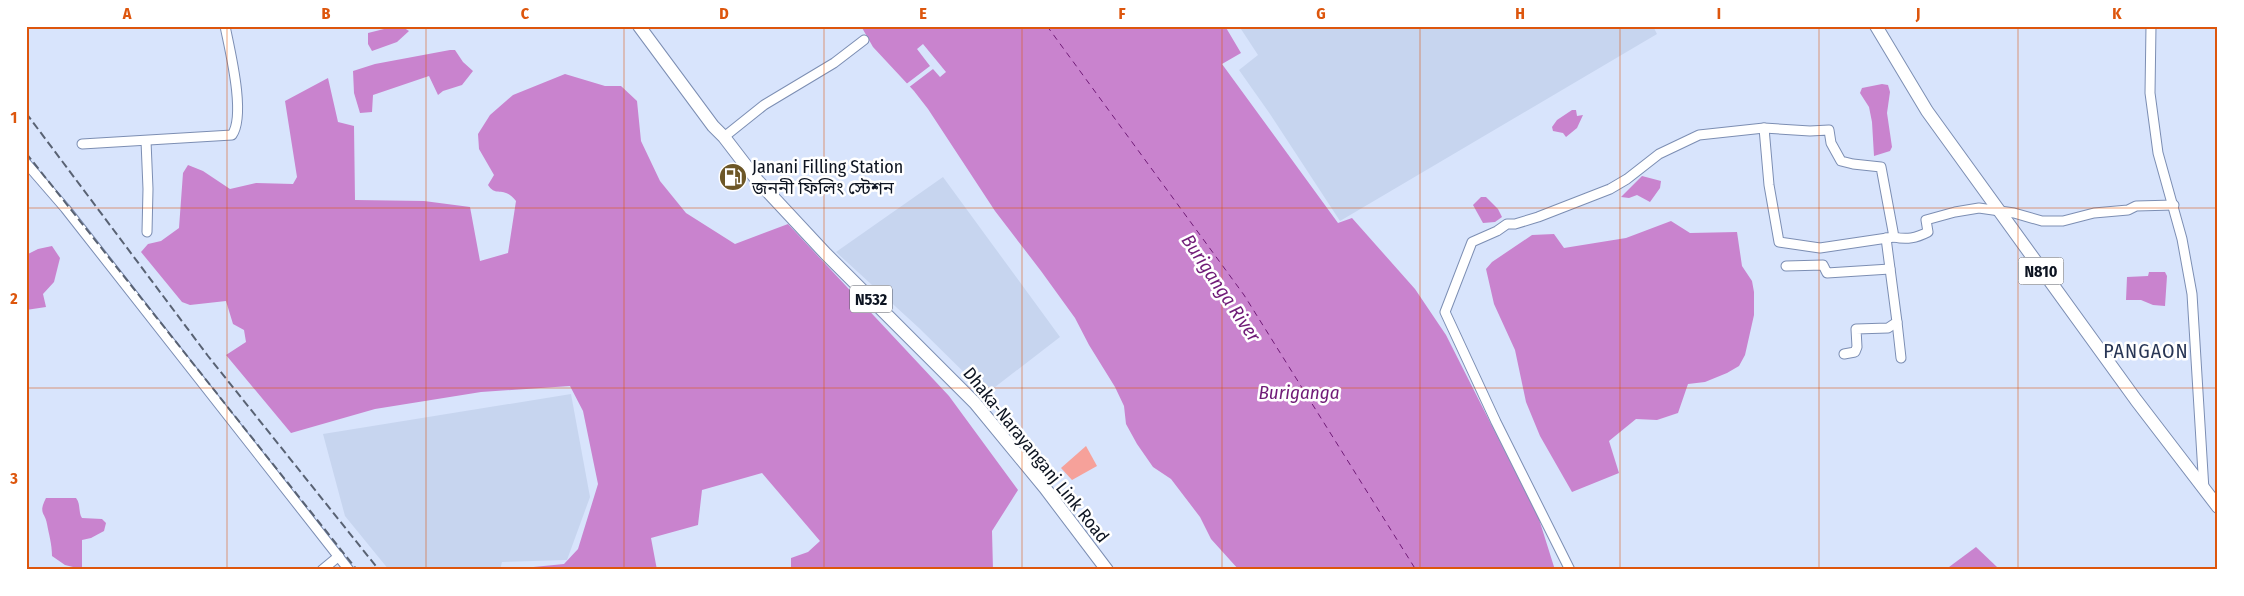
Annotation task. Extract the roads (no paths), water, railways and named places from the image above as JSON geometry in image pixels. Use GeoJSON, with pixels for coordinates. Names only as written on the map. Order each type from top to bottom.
{"type":"FeatureCollection","features":[{"type":"Feature","properties":{"kind":"highway","name":"Dhaka-Narayanganj Link Road"},"geometry":{"type":"LineString","coordinates":[[639,26],[713,126],[724,137],[763,187],[826,254],[975,403],[1046,488],[1107,570]]}},
{"type":"Feature","properties":{"kind":"highway","name":"N810"},"geometry":{"type":"LineString","coordinates":[[1876,26],[1927,111],[1998,211],[2218,507]]}},
{"type":"Feature","properties":{"kind":"street"},"geometry":{"type":"LineString","coordinates":[[82,144],[212,138],[234,134],[238,119],[236,81],[225,26]]}},
{"type":"Feature","properties":{"kind":"street"},"geometry":{"type":"LineString","coordinates":[[2151,26],[2150,93],[2158,153],[2174,204],[2188,264],[2192,294],[2204,490]]}},
{"type":"Feature","properties":{"kind":"street"},"geometry":{"type":"LineString","coordinates":[[724,137],[764,105],[834,63],[864,40]]}},
{"type":"Feature","properties":{"kind":"street"},"geometry":{"type":"LineString","coordinates":[[1764,128],[1769,185],[1779,242],[1820,248],[1890,238],[1917,237],[1928,232],[1926,220],[1978,208],[2014,213],[2042,221],[2063,221],[2094,213],[2128,210],[2136,206],[2174,204]]}},
{"type":"Feature","properties":{"kind":"street"},"geometry":{"type":"LineString","coordinates":[[1570,570],[1496,422],[1446,312],[1472,242],[1497,232],[1507,224],[1515,224],[1538,217],[1610,189],[1659,154],[1699,135],[1764,128],[1810,132],[1828,130],[1831,143],[1841,161],[1881,167],[1890,238],[1890,269],[1901,358]]}},
{"type":"Feature","properties":{"kind":"street"},"geometry":{"type":"LineString","coordinates":[[146,141],[147,232]]}},
{"type":"Feature","properties":{"kind":"street"},"geometry":{"type":"LineString","coordinates":[[26,163],[65,208],[349,570]]}},
{"type":"Feature","properties":{"kind":"street"},"geometry":{"type":"LineString","coordinates":[[1786,266],[1823,265],[1827,273],[1890,269]]}},
{"type":"Feature","properties":{"kind":"street"},"geometry":{"type":"LineString","coordinates":[[1844,354],[1855,352],[1857,347],[1856,329],[1888,328],[1898,322]]}},
{"type":"Feature","properties":{"kind":"street"},"geometry":{"type":"LineString","coordinates":[[322,570],[338,556]]}},
{"type":"Feature","properties":{"kind":"water"},"geometry":{"type":"Polygon","coordinates":[[[401,26],[409,31],[397,42],[372,51],[368,44],[368,33],[401,26]]]}},
{"type":"Feature","properties":{"kind":"water","name":"Buriganga"},"geometry":{"type":"Polygon","coordinates":[[[861,26],[1225,26],[1241,53],[1222,64],[1338,223],[1352,218],[1415,289],[1446,335],[1539,519],[1555,570],[1239,570],[1211,539],[1200,517],[1171,479],[1153,467],[1137,444],[1126,424],[1124,406],[1115,387],[1075,318],[995,211],[928,109],[873,47],[861,26]]]}},
{"type":"Feature","properties":{"kind":"water"},"geometry":{"type":"Polygon","coordinates":[[[455,50],[463,62],[473,71],[462,85],[443,91],[438,95],[429,76],[373,95],[372,112],[360,113],[354,93],[353,71],[375,64],[455,50]]]}},
{"type":"Feature","properties":{"kind":"water"},"geometry":{"type":"Polygon","coordinates":[[[565,74],[605,86],[621,86],[637,101],[641,141],[660,181],[686,213],[735,244],[788,224],[949,396],[1018,490],[992,531],[993,570],[791,570],[791,558],[808,552],[820,541],[762,473],[702,490],[698,525],[651,538],[657,570],[503,570],[564,564],[578,549],[598,484],[583,411],[570,386],[481,392],[375,409],[291,433],[226,355],[246,342],[244,330],[233,324],[226,301],[190,305],[182,302],[141,252],[148,244],[161,241],[179,228],[183,173],[188,165],[203,171],[230,189],[256,183],[293,184],[297,177],[285,101],[328,78],[338,122],[354,126],[355,200],[424,201],[470,207],[480,261],[508,253],[516,201],[512,196],[504,192],[494,191],[488,185],[494,175],[479,149],[478,134],[490,115],[513,95],[565,74]]]}},
{"type":"Feature","properties":{"kind":"water"},"geometry":{"type":"Polygon","coordinates":[[[1882,84],[1888,85],[1890,92],[1887,113],[1892,147],[1890,151],[1874,156],[1869,107],[1860,93],[1862,88],[1882,84]]]}},
{"type":"Feature","properties":{"kind":"water"},"geometry":{"type":"Polygon","coordinates":[[[1572,110],[1576,110],[1577,116],[1583,115],[1577,128],[1566,137],[1563,133],[1553,131],[1552,127],[1557,120],[1572,110]]]}},
{"type":"Feature","properties":{"kind":"water"},"geometry":{"type":"Polygon","coordinates":[[[1642,176],[1661,181],[1660,188],[1650,202],[1637,195],[1629,198],[1621,197],[1642,176]]]}},
{"type":"Feature","properties":{"kind":"water"},"geometry":{"type":"Polygon","coordinates":[[[1481,197],[1486,197],[1498,209],[1502,217],[1495,222],[1483,223],[1473,205],[1481,197]]]}},
{"type":"Feature","properties":{"kind":"water"},"geometry":{"type":"Polygon","coordinates":[[[1671,221],[1690,233],[1737,232],[1742,266],[1752,281],[1754,292],[1754,315],[1745,355],[1739,366],[1727,373],[1705,382],[1688,384],[1678,413],[1657,420],[1636,419],[1609,441],[1619,473],[1572,492],[1540,436],[1526,402],[1515,350],[1494,304],[1486,269],[1492,262],[1532,235],[1554,234],[1564,248],[1626,238],[1671,221]]]}},
{"type":"Feature","properties":{"kind":"water"},"geometry":{"type":"Polygon","coordinates":[[[52,246],[60,258],[54,282],[43,294],[46,307],[26,310],[26,255],[38,249],[52,246]]]}},
{"type":"Feature","properties":{"kind":"water"},"geometry":{"type":"Polygon","coordinates":[[[2149,272],[2165,272],[2167,276],[2165,306],[2153,305],[2141,300],[2126,300],[2127,277],[2148,276],[2149,272]]]}},
{"type":"Feature","properties":{"kind":"water"},"geometry":{"type":"Polygon","coordinates":[[[46,498],[76,498],[82,518],[102,519],[106,523],[104,531],[91,538],[82,540],[82,567],[85,570],[65,565],[52,556],[47,524],[42,510],[46,498]]]}},
{"type":"Feature","properties":{"kind":"water"},"geometry":{"type":"Polygon","coordinates":[[[1976,547],[1997,567],[1992,570],[1945,570],[1976,547]]]}},
{"type":"Feature","properties":{"kind":"railway"},"geometry":{"type":"LineString","coordinates":[[26,113],[208,356],[379,570]]}},
{"type":"Feature","properties":{"kind":"railway"},"geometry":{"type":"LineString","coordinates":[[26,153],[357,570]]}},
{"type":"Feature","properties":{"kind":"place","name":"Janani Filling Station জননী ফিলিং স্টেশন"},"geometry":{"type":"Point","coordinates":[733,177]}},
{"type":"Feature","properties":{"kind":"district","name":"PANGAON"},"geometry":{"type":"Point","coordinates":[2146,351]}},
{"type":"Feature","properties":{"kind":"water label","name":"Buriganga River"},"geometry":{"type":"Point","coordinates":[1221,288]}}]}
